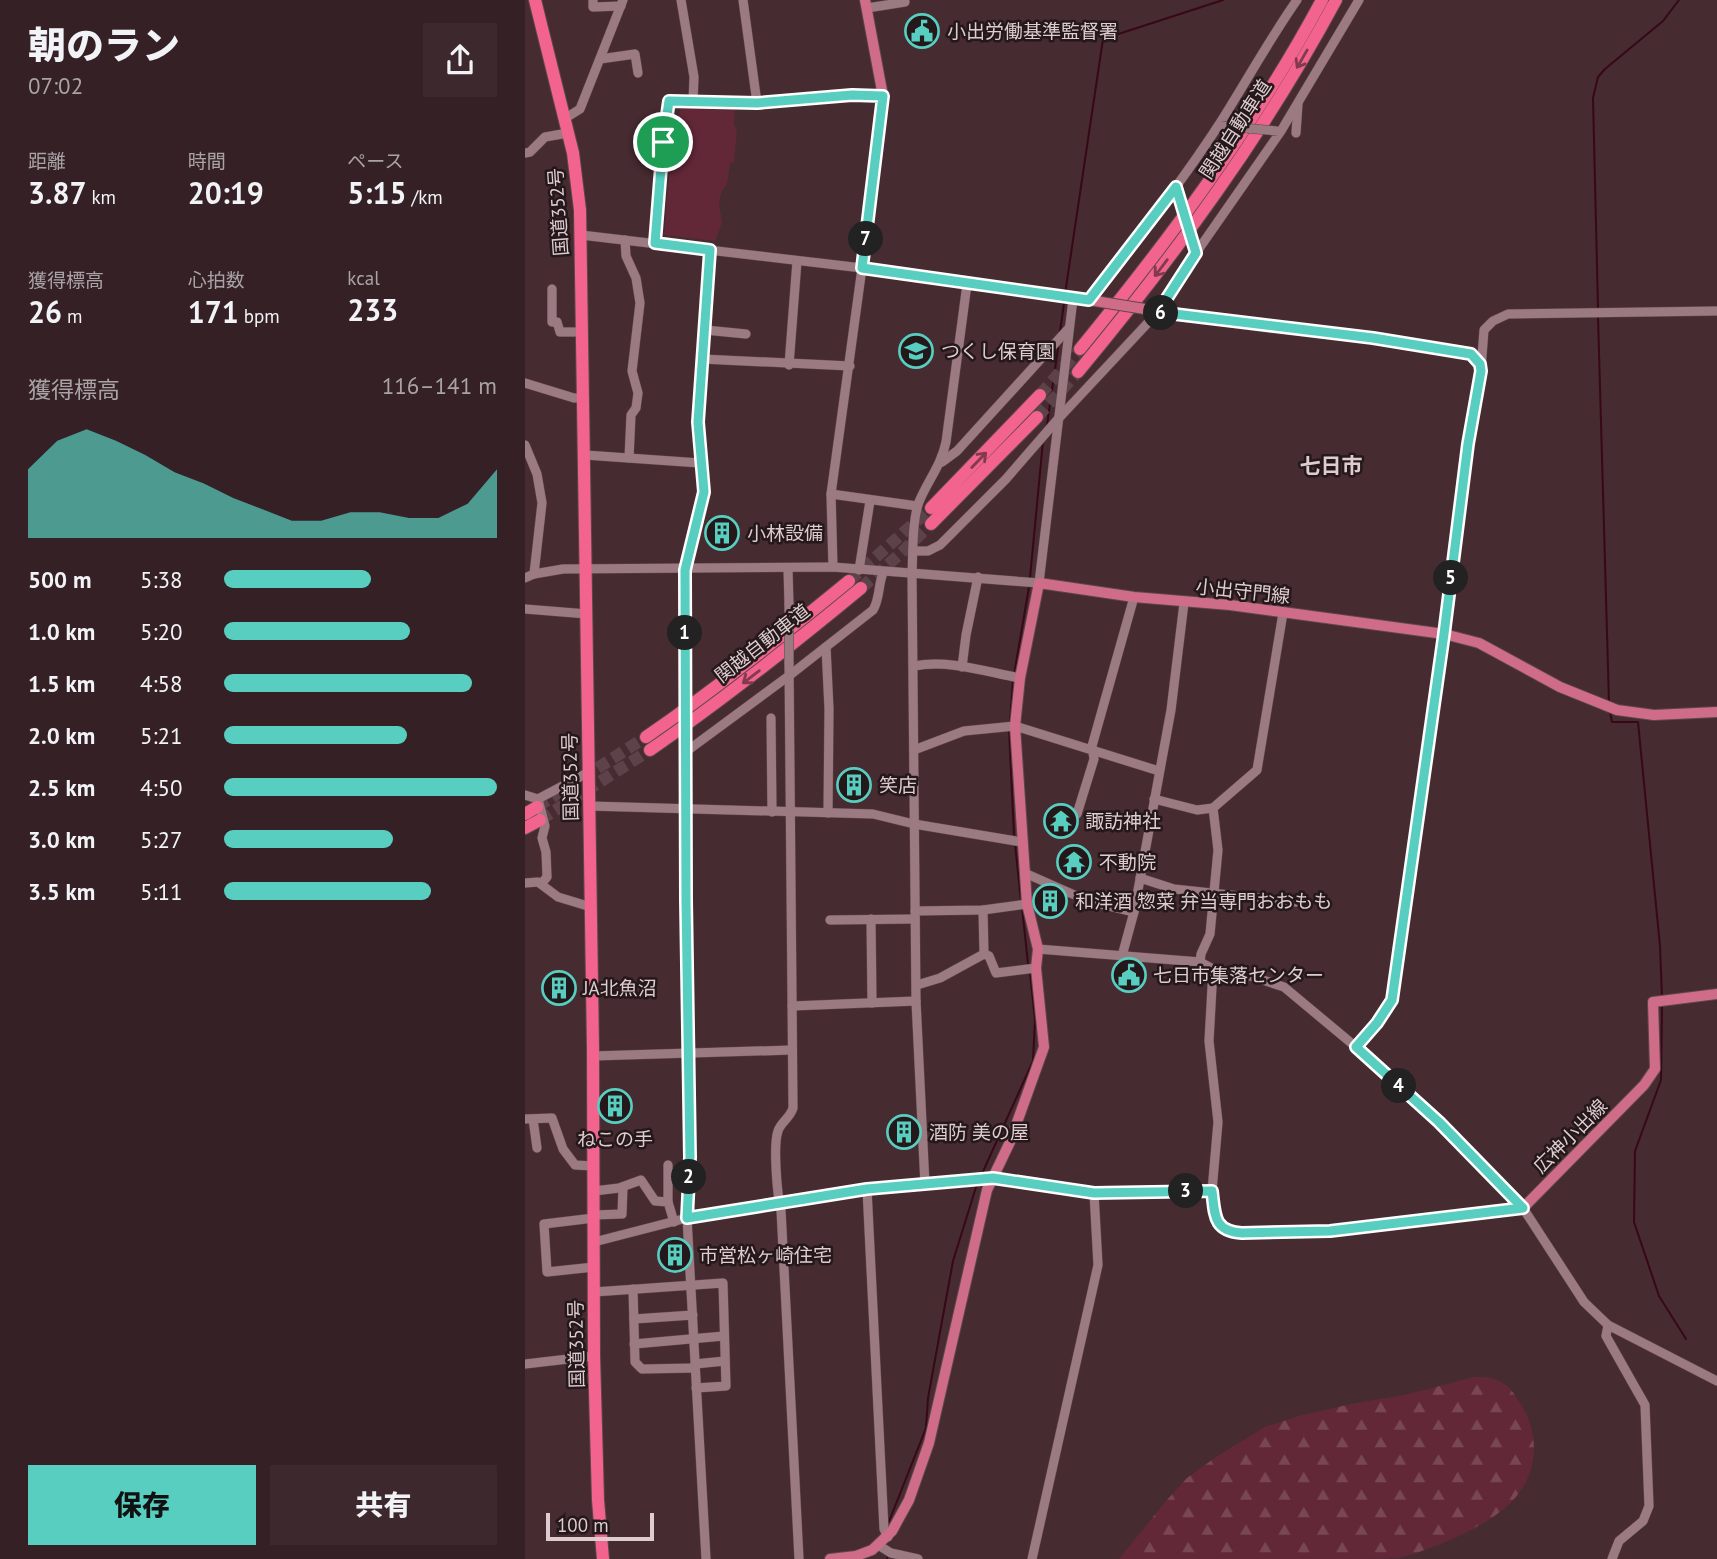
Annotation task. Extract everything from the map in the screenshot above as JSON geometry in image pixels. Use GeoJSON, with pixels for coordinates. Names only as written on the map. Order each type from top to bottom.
{"type":"FeatureCollection","features":[{"type":"Feature","properties":{"kind":"highway","name":"国道352号"},"geometry":{"type":"LineString","coordinates":[[535,0],[578,183],[581,235],[593,1056],[594,1356],[603,1559]]}},
{"type":"Feature","properties":{"kind":"highway","name":"関越自動車道"},"geometry":{"type":"LineString","coordinates":[[1080,349],[1151,261],[1228,155],[1261,105],[1322,0]]}},
{"type":"Feature","properties":{"kind":"highway","name":"関越自動車道"},"geometry":{"type":"LineString","coordinates":[[1078,372],[1161,269],[1223,184],[1278,99],[1336,0]]}},
{"type":"Feature","properties":{"kind":"highway"},"geometry":{"type":"LineString","coordinates":[[924,507],[1040,395]]}},
{"type":"Feature","properties":{"kind":"highway"},"geometry":{"type":"LineString","coordinates":[[931,524],[1037,417]]}},
{"type":"Feature","properties":{"kind":"highway","name":"関越自動車道"},"geometry":{"type":"LineString","coordinates":[[646,737],[754,658],[849,581]]}},
{"type":"Feature","properties":{"kind":"highway","name":"関越自動車道"},"geometry":{"type":"LineString","coordinates":[[650,750],[761,669],[861,588]]}},
{"type":"Feature","properties":{"kind":"highway"},"geometry":{"type":"LineString","coordinates":[[525,828],[535,810]]}},
{"type":"Feature","properties":{"kind":"main road"},"geometry":{"type":"LineString","coordinates":[[866,4],[883,96],[862,268],[1155,311],[1373,338],[1471,354],[1480,364],[1392,1000],[1356,1047],[1439,1122],[1523,1208]]}},
{"type":"Feature","properties":{"kind":"main road"},"geometry":{"type":"LineString","coordinates":[[830,1559],[856,1556],[878,1545],[888,1537],[909,1500],[929,1443],[984,1202],[1010,1142],[1044,1046],[1036,968],[1038,949],[1027,904],[1015,726],[1020,678],[1039,583]]}},
{"type":"Feature","properties":{"kind":"main road","name":"小出守門線"},"geometry":{"type":"LineString","coordinates":[[1039,583],[1444,634],[1479,643],[1560,687],[1617,710],[1654,715],[1717,712]]}},
{"type":"Feature","properties":{"kind":"main road","name":"広神小出線"},"geometry":{"type":"LineString","coordinates":[[1523,1208],[1644,1085],[1655,1069],[1653,1002],[1717,994]]}},
{"type":"Feature","properties":{"kind":"street"},"geometry":{"type":"LineString","coordinates":[[564,119],[580,109],[622,3],[593,7],[593,0]]}},
{"type":"Feature","properties":{"kind":"street"},"geometry":{"type":"LineString","coordinates":[[681,0],[694,77],[693,102]]}},
{"type":"Feature","properties":{"kind":"street"},"geometry":{"type":"LineString","coordinates":[[743,0],[757,103]]}},
{"type":"Feature","properties":{"kind":"street"},"geometry":{"type":"LineString","coordinates":[[1092,301],[1221,125],[1297,0]]}},
{"type":"Feature","properties":{"kind":"street"},"geometry":{"type":"LineString","coordinates":[[913,551],[928,551],[940,545],[1006,479],[1155,311],[1279,131],[1359,0]]}},
{"type":"Feature","properties":{"kind":"street"},"geometry":{"type":"LineString","coordinates":[[866,4],[905,2]]}},
{"type":"Feature","properties":{"kind":"street"},"geometry":{"type":"LineString","coordinates":[[600,59],[635,54],[638,73]]}},
{"type":"Feature","properties":{"kind":"street"},"geometry":{"type":"LineString","coordinates":[[655,243],[669,101],[757,103],[839,96],[883,96]]}},
{"type":"Feature","properties":{"kind":"street"},"geometry":{"type":"LineString","coordinates":[[1296,133],[1298,102]]}},
{"type":"Feature","properties":{"kind":"street"},"geometry":{"type":"LineString","coordinates":[[1221,125],[1279,131]]}},
{"type":"Feature","properties":{"kind":"street"},"geometry":{"type":"LineString","coordinates":[[525,153],[530,152],[545,137],[568,133]]}},
{"type":"Feature","properties":{"kind":"street"},"geometry":{"type":"LineString","coordinates":[[1177,188],[1196,251]]}},
{"type":"Feature","properties":{"kind":"street"},"geometry":{"type":"LineString","coordinates":[[581,235],[862,268],[831,495],[833,567]]}},
{"type":"Feature","properties":{"kind":"street"},"geometry":{"type":"LineString","coordinates":[[625,240],[626,256],[636,278],[640,303],[632,372],[638,393],[636,408],[631,415],[629,458]]}},
{"type":"Feature","properties":{"kind":"street"},"geometry":{"type":"LineString","coordinates":[[706,1559],[687,1218],[690,1157],[687,1053],[685,570],[704,492],[698,422],[710,250]]}},
{"type":"Feature","properties":{"kind":"street"},"geometry":{"type":"LineString","coordinates":[[789,365],[797,261]]}},
{"type":"Feature","properties":{"kind":"street"},"geometry":{"type":"LineString","coordinates":[[942,462],[967,284]]}},
{"type":"Feature","properties":{"kind":"street"},"geometry":{"type":"LineString","coordinates":[[552,289],[552,321],[557,323],[560,332],[578,332]]}},
{"type":"Feature","properties":{"kind":"street"},"geometry":{"type":"LineString","coordinates":[[525,445],[537,474],[542,503],[530,576],[563,569],[833,567],[883,573],[1039,583],[1073,299]]}},
{"type":"Feature","properties":{"kind":"street"},"geometry":{"type":"LineString","coordinates":[[1481,371],[1484,330],[1493,321],[1508,314],[1717,311]]}},
{"type":"Feature","properties":{"kind":"street"},"geometry":{"type":"LineString","coordinates":[[925,1185],[916,1001],[913,551],[929,479],[1069,328]]}},
{"type":"Feature","properties":{"kind":"street"},"geometry":{"type":"LineString","coordinates":[[705,330],[746,334]]}},
{"type":"Feature","properties":{"kind":"street"},"geometry":{"type":"LineString","coordinates":[[702,359],[850,366]]}},
{"type":"Feature","properties":{"kind":"street"},"geometry":{"type":"LineString","coordinates":[[525,383],[574,398],[584,398]]}},
{"type":"Feature","properties":{"kind":"street"},"geometry":{"type":"LineString","coordinates":[[585,455],[700,463]]}},
{"type":"Feature","properties":{"kind":"street"},"geometry":{"type":"LineString","coordinates":[[831,495],[924,507]]}},
{"type":"Feature","properties":{"kind":"street"},"geometry":{"type":"LineString","coordinates":[[859,570],[870,501]]}},
{"type":"Feature","properties":{"kind":"street"},"geometry":{"type":"LineString","coordinates":[[788,569],[793,1108],[790,1117],[778,1132],[779,1204],[799,1559]]}},
{"type":"Feature","properties":{"kind":"street"},"geometry":{"type":"LineString","coordinates":[[687,751],[873,610],[883,573]]}},
{"type":"Feature","properties":{"kind":"street"},"geometry":{"type":"LineString","coordinates":[[962,667],[978,577]]}},
{"type":"Feature","properties":{"kind":"street"},"geometry":{"type":"LineString","coordinates":[[1077,814],[1094,758],[1092,746],[1134,597]]}},
{"type":"Feature","properties":{"kind":"street"},"geometry":{"type":"LineString","coordinates":[[1122,956],[1134,912],[1171,710],[1184,603]]}},
{"type":"Feature","properties":{"kind":"street"},"geometry":{"type":"LineString","coordinates":[[525,609],[587,614]]}},
{"type":"Feature","properties":{"kind":"street"},"geometry":{"type":"LineString","coordinates":[[1154,799],[1197,810],[1213,808],[1257,770],[1283,613]]}},
{"type":"Feature","properties":{"kind":"street"},"geometry":{"type":"LineString","coordinates":[[826,647],[829,720],[828,813]]}},
{"type":"Feature","properties":{"kind":"street"},"geometry":{"type":"LineString","coordinates":[[914,666],[931,662],[1020,678]]}},
{"type":"Feature","properties":{"kind":"street"},"geometry":{"type":"LineString","coordinates":[[771,718],[772,812]]}},
{"type":"Feature","properties":{"kind":"street"},"geometry":{"type":"LineString","coordinates":[[914,750],[964,731],[1015,726],[1159,771]]}},
{"type":"Feature","properties":{"kind":"street"},"geometry":{"type":"LineString","coordinates":[[535,810],[589,772]]}},
{"type":"Feature","properties":{"kind":"street"},"geometry":{"type":"LineString","coordinates":[[525,795],[545,826],[542,838],[547,852],[547,877],[541,884]]}},
{"type":"Feature","properties":{"kind":"street"},"geometry":{"type":"LineString","coordinates":[[590,806],[873,814],[914,824],[1022,842]]}},
{"type":"Feature","properties":{"kind":"street"},"geometry":{"type":"LineString","coordinates":[[1200,962],[1210,934],[1219,850],[1213,808]]}},
{"type":"Feature","properties":{"kind":"street"},"geometry":{"type":"LineString","coordinates":[[1027,874],[1088,901],[1134,912]]}},
{"type":"Feature","properties":{"kind":"street"},"geometry":{"type":"LineString","coordinates":[[1140,878],[1174,890],[1296,902]]}},
{"type":"Feature","properties":{"kind":"street"},"geometry":{"type":"LineString","coordinates":[[525,883],[536,882],[558,897],[591,907]]}},
{"type":"Feature","properties":{"kind":"street"},"geometry":{"type":"LineString","coordinates":[[830,920],[983,910],[1027,904]]}},
{"type":"Feature","properties":{"kind":"street"},"geometry":{"type":"LineString","coordinates":[[983,910],[984,954]]}},
{"type":"Feature","properties":{"kind":"street"},"geometry":{"type":"LineString","coordinates":[[871,919],[872,1003]]}},
{"type":"Feature","properties":{"kind":"street"},"geometry":{"type":"LineString","coordinates":[[1038,949],[1200,962],[1213,969],[1241,973],[1284,987],[1356,1047]]}},
{"type":"Feature","properties":{"kind":"street"},"geometry":{"type":"LineString","coordinates":[[917,985],[940,978],[984,954]]}},
{"type":"Feature","properties":{"kind":"street"},"geometry":{"type":"LineString","coordinates":[[984,954],[989,956],[996,973],[1036,968]]}},
{"type":"Feature","properties":{"kind":"street"},"geometry":{"type":"LineString","coordinates":[[1213,969],[1209,1041],[1219,1122],[1212,1191],[1217,1222],[1227,1232],[1330,1231],[1523,1208],[1584,1302],[1608,1325],[1717,1381]]}},
{"type":"Feature","properties":{"kind":"street"},"geometry":{"type":"LineString","coordinates":[[792,1006],[916,1001]]}},
{"type":"Feature","properties":{"kind":"street"},"geometry":{"type":"LineString","coordinates":[[593,1056],[792,1050]]}},
{"type":"Feature","properties":{"kind":"street"},"geometry":{"type":"LineString","coordinates":[[537,1148],[529,1119],[552,1118],[563,1149],[575,1165],[593,1166]]}},
{"type":"Feature","properties":{"kind":"street"},"geometry":{"type":"LineString","coordinates":[[668,1165],[667,1202],[674,1222]]}},
{"type":"Feature","properties":{"kind":"street"},"geometry":{"type":"LineString","coordinates":[[594,1242],[687,1218],[867,1189],[993,1178],[1094,1193],[1212,1191]]}},
{"type":"Feature","properties":{"kind":"street"},"geometry":{"type":"LineString","coordinates":[[594,1191],[623,1187],[641,1180],[655,1201],[667,1202]]}},
{"type":"Feature","properties":{"kind":"street"},"geometry":{"type":"LineString","coordinates":[[594,1267],[547,1272],[544,1224],[622,1214],[623,1187]]}},
{"type":"Feature","properties":{"kind":"street"},"geometry":{"type":"LineString","coordinates":[[867,1189],[884,1529],[888,1537]]}},
{"type":"Feature","properties":{"kind":"street"},"geometry":{"type":"LineString","coordinates":[[1032,1559],[1098,1265],[1094,1193]]}},
{"type":"Feature","properties":{"kind":"street"},"geometry":{"type":"LineString","coordinates":[[594,1292],[723,1283],[726,1386],[696,1388]]}},
{"type":"Feature","properties":{"kind":"street"},"geometry":{"type":"LineString","coordinates":[[633,1289],[635,1362],[642,1369],[725,1361]]}},
{"type":"Feature","properties":{"kind":"street"},"geometry":{"type":"LineString","coordinates":[[634,1319],[693,1315]]}},
{"type":"Feature","properties":{"kind":"street"},"geometry":{"type":"LineString","coordinates":[[1608,1325],[1606,1336],[1645,1405],[1649,1506],[1643,1521],[1619,1541],[1612,1559]]}},
{"type":"Feature","properties":{"kind":"street"},"geometry":{"type":"LineString","coordinates":[[634,1344],[724,1336]]}},
{"type":"Feature","properties":{"kind":"street"},"geometry":{"type":"LineString","coordinates":[[525,1364],[594,1356]]}},
{"type":"Feature","properties":{"kind":"street"},"geometry":{"type":"LineString","coordinates":[[878,1545],[891,1553],[918,1559]]}},
{"type":"Feature","properties":{"kind":"green space"},"geometry":{"type":"Polygon","coordinates":[[[681,103],[735,109],[734,125],[737,130],[734,162],[730,164],[727,184],[722,190],[719,203],[722,223],[715,241],[664,235],[671,124],[678,124],[681,103]]]}},
{"type":"Feature","properties":{"kind":"green space"},"geometry":{"type":"Polygon","coordinates":[[[1474,1377],[1497,1380],[1513,1393],[1530,1422],[1534,1446],[1531,1471],[1519,1493],[1481,1525],[1400,1558],[1119,1559],[1187,1478],[1265,1427],[1302,1415],[1405,1395],[1474,1377]]]}},
{"type":"Feature","properties":{"kind":"waterway"},"geometry":{"type":"LineString","coordinates":[[1065,294],[1103,39],[1223,0]]}},
{"type":"Feature","properties":{"kind":"waterway"},"geometry":{"type":"LineString","coordinates":[[1598,308],[1593,98],[1598,77],[1663,21],[1679,0]]}},
{"type":"Feature","properties":{"kind":"waterway"},"geometry":{"type":"LineString","coordinates":[[1060,332],[1064,303]]}},
{"type":"Feature","properties":{"kind":"waterway"},"geometry":{"type":"LineString","coordinates":[[1598,317],[1609,703]]}},
{"type":"Feature","properties":{"kind":"waterway","name":"関越自動車道"},"geometry":{"type":"LineString","coordinates":[[1047,425],[1058,348]]}},
{"type":"Feature","properties":{"kind":"waterway"},"geometry":{"type":"LineString","coordinates":[[1030,578],[1043,441]]}},
{"type":"Feature","properties":{"kind":"waterway"},"geometry":{"type":"LineString","coordinates":[[1014,675],[1029,587]]}},
{"type":"Feature","properties":{"kind":"waterway"},"geometry":{"type":"LineString","coordinates":[[1010,723],[1013,680]]}},
{"type":"Feature","properties":{"kind":"waterway"},"geometry":{"type":"LineString","coordinates":[[1610,712],[1612,722],[1638,722],[1660,946],[1662,997]]}},
{"type":"Feature","properties":{"kind":"waterway"},"geometry":{"type":"LineString","coordinates":[[1009,729],[1014,835]]}},
{"type":"Feature","properties":{"kind":"waterway"},"geometry":{"type":"LineString","coordinates":[[1015,844],[1021,901]]}},
{"type":"Feature","properties":{"kind":"waterway"},"geometry":{"type":"LineString","coordinates":[[1022,907],[1028,964]]}},
{"type":"Feature","properties":{"kind":"waterway"},"geometry":{"type":"LineString","coordinates":[[981,1176],[1033,1061],[1035,1020],[1030,973]]}},
{"type":"Feature","properties":{"kind":"waterway"},"geometry":{"type":"LineString","coordinates":[[1662,1007],[1661,1080],[1635,1151],[1634,1222],[1659,1296],[1686,1339]]}},
{"type":"Feature","properties":{"kind":"waterway"},"geometry":{"type":"LineString","coordinates":[[888,1524],[926,1428],[928,1398],[953,1261],[977,1184]]}},
{"type":"Feature","properties":{"kind":"tunnel"},"geometry":{"type":"LineString","coordinates":[[1040,395],[1080,349]]}},
{"type":"Feature","properties":{"kind":"tunnel"},"geometry":{"type":"LineString","coordinates":[[1037,417],[1078,372]]}},
{"type":"Feature","properties":{"kind":"tunnel"},"geometry":{"type":"LineString","coordinates":[[849,581],[931,508]]}},
{"type":"Feature","properties":{"kind":"tunnel"},"geometry":{"type":"LineString","coordinates":[[861,588],[931,524]]}},
{"type":"Feature","properties":{"kind":"tunnel"},"geometry":{"type":"LineString","coordinates":[[537,807],[646,737]]}},
{"type":"Feature","properties":{"kind":"tunnel"},"geometry":{"type":"LineString","coordinates":[[540,820],[650,750]]}},
{"type":"Feature","properties":{"kind":"place","name":"小出労働基準監督署"},"geometry":{"type":"Point","coordinates":[922,31]}},
{"type":"Feature","properties":{"kind":"place","name":"つくし保育園"},"geometry":{"type":"Point","coordinates":[916,351]}},
{"type":"Feature","properties":{"kind":"place","name":"小林設備"},"geometry":{"type":"Point","coordinates":[722,533]}},
{"type":"Feature","properties":{"kind":"place","name":"笑店"},"geometry":{"type":"Point","coordinates":[854,785]}},
{"type":"Feature","properties":{"kind":"place","name":"諏訪神社"},"geometry":{"type":"Point","coordinates":[1061,821]}},
{"type":"Feature","properties":{"kind":"place","name":"不動院"},"geometry":{"type":"Point","coordinates":[1074,862]}},
{"type":"Feature","properties":{"kind":"place","name":"和洋酒 惣菜 弁当専門おおもも"},"geometry":{"type":"Point","coordinates":[1050,901]}},
{"type":"Feature","properties":{"kind":"place","name":"七日市集落センター"},"geometry":{"type":"Point","coordinates":[1129,975]}},
{"type":"Feature","properties":{"kind":"place","name":"JA北魚沼"},"geometry":{"type":"Point","coordinates":[559,988]}},
{"type":"Feature","properties":{"kind":"place","name":"ねこの手"},"geometry":{"type":"Point","coordinates":[615,1106]}},
{"type":"Feature","properties":{"kind":"place","name":"酒防 美の屋"},"geometry":{"type":"Point","coordinates":[904,1132]}},
{"type":"Feature","properties":{"kind":"place","name":"市営松ヶ崎住宅"},"geometry":{"type":"Point","coordinates":[675,1255]}},
{"type":"Feature","properties":{"kind":"district","name":"七日市"},"geometry":{"type":"Point","coordinates":[1331,465]}},
{"type":"Feature","properties":{"kind":"route"},"geometry":{"type":"LineString","coordinates":[[852,95],[883,96],[862,268],[1089,300],[1176,187],[1196,253],[1158,312],[1373,338],[1471,354],[1477,359],[1481,371],[1468,444],[1392,1000],[1356,1047],[1439,1122],[1523,1208],[1330,1231],[1242,1233],[1227,1232],[1217,1222],[1212,1191],[1094,1193],[993,1178],[867,1189],[687,1218],[690,1157],[687,1053],[685,570],[704,492],[698,422],[710,250],[655,243],[663,142],[669,101],[757,103],[852,95]]}}]}
